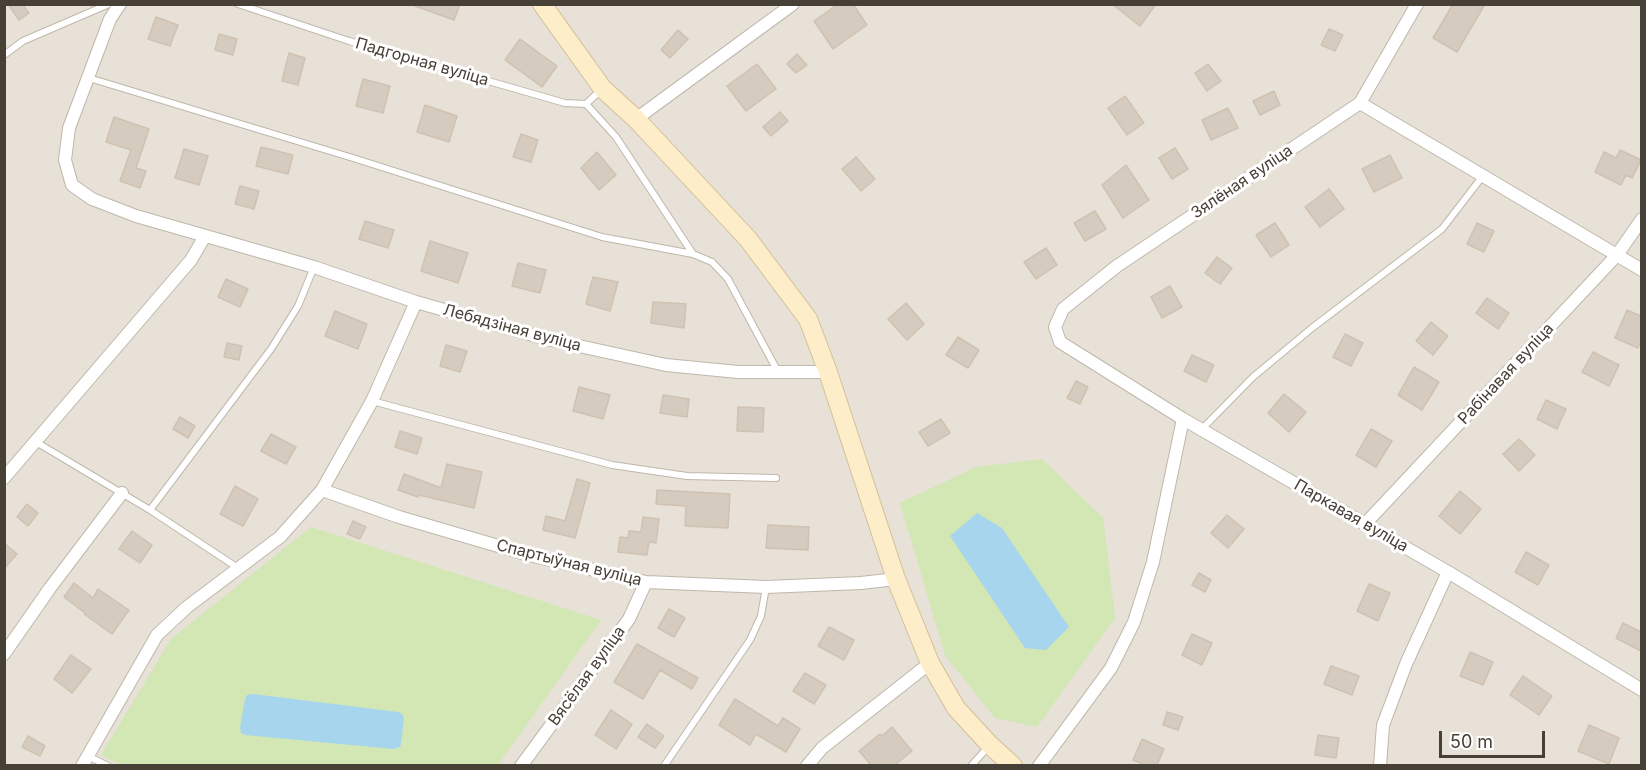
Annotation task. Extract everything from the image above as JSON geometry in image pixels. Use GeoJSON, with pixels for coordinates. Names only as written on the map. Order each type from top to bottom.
{"type":"FeatureCollection","features":[{"type":"Feature","properties":{"kind":"street","name":"Лебядзіная вуліца"},"geometry":{"type":"LineString","coordinates":[[120,4],[110,19],[69,128],[65,159],[72,185],[92,199],[136,216],[314,267],[416,302],[547,339],[666,365],[738,372],[828,372]]}},
{"type":"Feature","properties":{"kind":"street"},"geometry":{"type":"LineString","coordinates":[[542,4],[603,89],[636,119],[748,239],[808,319],[828,372],[896,579],[930,663],[956,708],[990,745],[1013,765]]}},
{"type":"Feature","properties":{"kind":"street"},"geometry":{"type":"LineString","coordinates":[[636,119],[793,4]]}},
{"type":"Feature","properties":{"kind":"street","name":"Зялёная вуліца"},"geometry":{"type":"LineString","coordinates":[[1060,342],[1055,327],[1063,309],[1108,273],[1360,103],[1417,4]]}},
{"type":"Feature","properties":{"kind":"street"},"geometry":{"type":"LineString","coordinates":[[1360,103],[1641,270]]}},
{"type":"Feature","properties":{"kind":"street","name":"Рабінавая вуліца"},"geometry":{"type":"LineString","coordinates":[[1365,524],[1617,255],[1641,219]]}},
{"type":"Feature","properties":{"kind":"street"},"geometry":{"type":"LineString","coordinates":[[4,478],[191,260],[205,236]]}},
{"type":"Feature","properties":{"kind":"street"},"geometry":{"type":"LineString","coordinates":[[85,760],[157,635],[187,607],[280,537],[322,490],[372,401],[416,302]]}},
{"type":"Feature","properties":{"kind":"street","name":"Паркавая вуліца"},"geometry":{"type":"LineString","coordinates":[[1060,342],[1201,430],[1448,572],[1641,690]]}},
{"type":"Feature","properties":{"kind":"street"},"geometry":{"type":"LineString","coordinates":[[1039,765],[1111,668],[1134,622],[1153,562],[1183,419]]}},
{"type":"Feature","properties":{"kind":"street","name":"Спартыўная вуліца"},"geometry":{"type":"LineString","coordinates":[[322,490],[399,517],[529,555],[646,582],[766,587],[861,583],[896,579]]}},
{"type":"Feature","properties":{"kind":"street"},"geometry":{"type":"LineString","coordinates":[[4,654],[50,588],[122,493]]}},
{"type":"Feature","properties":{"kind":"street"},"geometry":{"type":"LineString","coordinates":[[1380,765],[1383,725],[1406,664],[1448,572]]}},
{"type":"Feature","properties":{"kind":"street","name":"Вясёлая вуліца"},"geometry":{"type":"LineString","coordinates":[[520,765],[629,619],[646,582]]}},
{"type":"Feature","properties":{"kind":"street"},"geometry":{"type":"LineString","coordinates":[[807,765],[822,748],[930,663]]}},
{"type":"Feature","properties":{"kind":"lane"},"geometry":{"type":"LineString","coordinates":[[4,55],[23,41],[109,4]]}},
{"type":"Feature","properties":{"kind":"lane","name":"Падгорная вуліца"},"geometry":{"type":"LineString","coordinates":[[238,4],[349,40],[565,103],[586,104]]}},
{"type":"Feature","properties":{"kind":"lane"},"geometry":{"type":"LineString","coordinates":[[89,78],[602,237],[693,254],[712,262],[728,279],[778,372]]}},
{"type":"Feature","properties":{"kind":"lane"},"geometry":{"type":"LineString","coordinates":[[603,89],[586,104],[616,137],[693,254]]}},
{"type":"Feature","properties":{"kind":"lane"},"geometry":{"type":"LineString","coordinates":[[1201,430],[1253,377],[1443,229],[1482,177]]}},
{"type":"Feature","properties":{"kind":"lane"},"geometry":{"type":"LineString","coordinates":[[150,510],[271,349],[298,306],[314,267]]}},
{"type":"Feature","properties":{"kind":"lane"},"geometry":{"type":"LineString","coordinates":[[372,401],[612,465],[687,476],[776,478]]}},
{"type":"Feature","properties":{"kind":"lane"},"geometry":{"type":"LineString","coordinates":[[36,442],[150,510],[238,568]]}},
{"type":"Feature","properties":{"kind":"lane"},"geometry":{"type":"LineString","coordinates":[[664,765],[750,640],[761,616],[766,587]]}},
{"type":"Feature","properties":{"kind":"lane"},"geometry":{"type":"LineString","coordinates":[[971,765],[990,745]]}},
{"type":"Feature","properties":{"kind":"lane"},"geometry":{"type":"LineString","coordinates":[[85,760],[108,765]]}},
{"type":"Feature","properties":{"kind":"shaded area"},"geometry":{"type":"Polygon","coordinates":[[[5,5],[1641,5],[1641,765],[5,765],[5,5]]]}},
{"type":"Feature","properties":{"kind":"green space"},"geometry":{"type":"Polygon","coordinates":[[[1042,459],[1103,518],[1115,618],[1037,727],[995,718],[945,655],[900,503],[976,467],[1042,459]]]}},
{"type":"Feature","properties":{"kind":"green space"},"geometry":{"type":"Polygon","coordinates":[[[311,527],[601,620],[498,765],[124,766],[101,755],[171,639],[311,527]]]}},
{"type":"Feature","properties":{"kind":"water"},"geometry":{"type":"Polygon","coordinates":[[[977,513],[1002,528],[1069,627],[1046,650],[1025,648],[950,536],[977,513]]]}},
{"type":"Feature","properties":{"kind":"water"},"geometry":{"type":"Polygon","coordinates":[[[247,695],[398,712],[404,718],[400,747],[394,749],[245,735],[241,733],[240,728],[245,699],[247,695]]]}},
{"type":"Feature","properties":{"kind":"building"},"geometry":{"type":"Polygon","coordinates":[[[8,4],[22,4],[29,13],[19,20],[8,4]]]}},
{"type":"Feature","properties":{"kind":"building"},"geometry":{"type":"Polygon","coordinates":[[[415,4],[460,4],[454,20],[415,6],[415,4]]]}},
{"type":"Feature","properties":{"kind":"building"},"geometry":{"type":"Polygon","coordinates":[[[838,4],[853,4],[867,25],[833,49],[814,21],[838,4]]]}},
{"type":"Feature","properties":{"kind":"building"},"geometry":{"type":"Polygon","coordinates":[[[1112,4],[1156,4],[1140,26],[1112,4]]]}},
{"type":"Feature","properties":{"kind":"building"},"geometry":{"type":"Polygon","coordinates":[[[1453,4],[1485,4],[1457,52],[1433,38],[1453,4]]]}},
{"type":"Feature","properties":{"kind":"building"},"geometry":{"type":"Polygon","coordinates":[[[156,17],[178,25],[170,46],[148,39],[156,17]]]}},
{"type":"Feature","properties":{"kind":"building"},"geometry":{"type":"Polygon","coordinates":[[[1329,29],[1343,35],[1335,51],[1321,45],[1329,29]]]}},
{"type":"Feature","properties":{"kind":"building"},"geometry":{"type":"Polygon","coordinates":[[[678,30],[688,39],[670,58],[661,50],[678,30]]]}},
{"type":"Feature","properties":{"kind":"building"},"geometry":{"type":"Polygon","coordinates":[[[219,34],[237,39],[233,55],[215,50],[219,34]]]}},
{"type":"Feature","properties":{"kind":"building"},"geometry":{"type":"Polygon","coordinates":[[[520,39],[557,66],[542,87],[505,60],[520,39]]]}},
{"type":"Feature","properties":{"kind":"building"},"geometry":{"type":"Polygon","coordinates":[[[289,53],[305,58],[298,85],[282,81],[289,53]]]}},
{"type":"Feature","properties":{"kind":"building"},"geometry":{"type":"Polygon","coordinates":[[[797,54],[807,65],[796,73],[787,64],[797,54]]]}},
{"type":"Feature","properties":{"kind":"building"},"geometry":{"type":"Polygon","coordinates":[[[757,64],[776,89],[746,111],[727,86],[757,64]]]}},
{"type":"Feature","properties":{"kind":"building"},"geometry":{"type":"Polygon","coordinates":[[[1208,64],[1221,81],[1207,91],[1195,73],[1208,64]]]}},
{"type":"Feature","properties":{"kind":"building"},"geometry":{"type":"Polygon","coordinates":[[[363,79],[390,86],[383,113],[356,106],[363,79]]]}},
{"type":"Feature","properties":{"kind":"building"},"geometry":{"type":"Polygon","coordinates":[[[1274,91],[1280,105],[1260,115],[1253,101],[1274,91]]]}},
{"type":"Feature","properties":{"kind":"building"},"geometry":{"type":"Polygon","coordinates":[[[1125,96],[1144,123],[1127,135],[1108,108],[1125,96]]]}},
{"type":"Feature","properties":{"kind":"building"},"geometry":{"type":"Polygon","coordinates":[[[425,105],[457,116],[449,142],[417,132],[425,105]]]}},
{"type":"Feature","properties":{"kind":"building"},"geometry":{"type":"Polygon","coordinates":[[[1228,108],[1238,128],[1211,140],[1202,120],[1228,108]]]}},
{"type":"Feature","properties":{"kind":"building"},"geometry":{"type":"Polygon","coordinates":[[[780,112],[788,121],[771,136],[763,127],[780,112]]]}},
{"type":"Feature","properties":{"kind":"building"},"geometry":{"type":"Polygon","coordinates":[[[114,117],[149,129],[136,168],[146,171],[140,188],[120,181],[131,150],[106,142],[114,117]]]}},
{"type":"Feature","properties":{"kind":"building"},"geometry":{"type":"Polygon","coordinates":[[[521,134],[538,140],[531,162],[513,157],[521,134]]]}},
{"type":"Feature","properties":{"kind":"building"},"geometry":{"type":"Polygon","coordinates":[[[261,147],[293,155],[288,174],[256,166],[261,147]]]}},
{"type":"Feature","properties":{"kind":"building"},"geometry":{"type":"Polygon","coordinates":[[[1175,148],[1188,169],[1172,179],[1159,158],[1175,148]]]}},
{"type":"Feature","properties":{"kind":"building"},"geometry":{"type":"Polygon","coordinates":[[[184,149],[208,156],[199,185],[175,178],[184,149]]]}},
{"type":"Feature","properties":{"kind":"building"},"geometry":{"type":"Polygon","coordinates":[[[1620,150],[1641,160],[1632,178],[1626,175],[1621,185],[1595,172],[1604,152],[1616,158],[1620,150]]]}},
{"type":"Feature","properties":{"kind":"building"},"geometry":{"type":"Polygon","coordinates":[[[597,152],[616,175],[599,190],[581,168],[597,152]]]}},
{"type":"Feature","properties":{"kind":"building"},"geometry":{"type":"Polygon","coordinates":[[[1390,155],[1402,178],[1374,192],[1362,169],[1390,155]]]}},
{"type":"Feature","properties":{"kind":"building"},"geometry":{"type":"Polygon","coordinates":[[[856,157],[875,179],[861,191],[842,169],[856,157]]]}},
{"type":"Feature","properties":{"kind":"building"},"geometry":{"type":"Polygon","coordinates":[[[1126,165],[1149,200],[1123,218],[1102,185],[1126,165]]]}},
{"type":"Feature","properties":{"kind":"building"},"geometry":{"type":"Polygon","coordinates":[[[240,186],[259,191],[254,209],[235,204],[240,186]]]}},
{"type":"Feature","properties":{"kind":"building"},"geometry":{"type":"Polygon","coordinates":[[[1329,189],[1344,209],[1320,227],[1305,207],[1329,189]]]}},
{"type":"Feature","properties":{"kind":"building"},"geometry":{"type":"Polygon","coordinates":[[[1095,211],[1106,229],[1085,241],[1074,223],[1095,211]]]}},
{"type":"Feature","properties":{"kind":"building"},"geometry":{"type":"Polygon","coordinates":[[[365,221],[394,230],[388,248],[359,239],[365,221]]]}},
{"type":"Feature","properties":{"kind":"building"},"geometry":{"type":"Polygon","coordinates":[[[1275,223],[1289,245],[1271,257],[1256,235],[1275,223]]]}},
{"type":"Feature","properties":{"kind":"building"},"geometry":{"type":"Polygon","coordinates":[[[1477,223],[1494,231],[1484,252],[1467,244],[1477,223]]]}},
{"type":"Feature","properties":{"kind":"building"},"geometry":{"type":"Polygon","coordinates":[[[430,241],[468,253],[458,283],[421,271],[430,241]]]}},
{"type":"Feature","properties":{"kind":"building"},"geometry":{"type":"Polygon","coordinates":[[[1046,248],[1057,265],[1036,279],[1024,262],[1046,248]]]}},
{"type":"Feature","properties":{"kind":"building"},"geometry":{"type":"Polygon","coordinates":[[[1217,257],[1232,268],[1220,284],[1205,273],[1217,257]]]}},
{"type":"Feature","properties":{"kind":"building"},"geometry":{"type":"Polygon","coordinates":[[[518,263],[546,270],[540,293],[512,286],[518,263]]]}},
{"type":"Feature","properties":{"kind":"building"},"geometry":{"type":"Polygon","coordinates":[[[593,277],[618,282],[610,311],[586,304],[593,277]]]}},
{"type":"Feature","properties":{"kind":"building"},"geometry":{"type":"Polygon","coordinates":[[[226,279],[248,289],[240,307],[218,297],[226,279]]]}},
{"type":"Feature","properties":{"kind":"building"},"geometry":{"type":"Polygon","coordinates":[[[1170,286],[1182,307],[1162,318],[1151,297],[1170,286]]]}},
{"type":"Feature","properties":{"kind":"building"},"geometry":{"type":"Polygon","coordinates":[[[1487,298],[1509,313],[1498,329],[1476,313],[1487,298]]]}},
{"type":"Feature","properties":{"kind":"building"},"geometry":{"type":"Polygon","coordinates":[[[653,302],[686,304],[684,328],[651,323],[653,302]]]}},
{"type":"Feature","properties":{"kind":"building"},"geometry":{"type":"Polygon","coordinates":[[[906,303],[924,324],[907,340],[888,319],[906,303]]]}},
{"type":"Feature","properties":{"kind":"building"},"geometry":{"type":"Polygon","coordinates":[[[1627,310],[1641,316],[1641,341],[1638,348],[1615,338],[1627,310]]]}},
{"type":"Feature","properties":{"kind":"building"},"geometry":{"type":"Polygon","coordinates":[[[335,311],[367,324],[358,349],[325,336],[335,311]]]}},
{"type":"Feature","properties":{"kind":"building"},"geometry":{"type":"Polygon","coordinates":[[[1431,322],[1448,336],[1433,355],[1416,341],[1431,322]]]}},
{"type":"Feature","properties":{"kind":"building"},"geometry":{"type":"Polygon","coordinates":[[[1345,334],[1363,343],[1351,366],[1333,357],[1345,334]]]}},
{"type":"Feature","properties":{"kind":"building"},"geometry":{"type":"Polygon","coordinates":[[[958,337],[979,350],[968,368],[946,355],[958,337]]]}},
{"type":"Feature","properties":{"kind":"building"},"geometry":{"type":"Polygon","coordinates":[[[227,343],[242,346],[239,360],[224,357],[227,343]]]}},
{"type":"Feature","properties":{"kind":"building"},"geometry":{"type":"Polygon","coordinates":[[[446,345],[467,351],[460,372],[440,366],[446,345]]]}},
{"type":"Feature","properties":{"kind":"building"},"geometry":{"type":"Polygon","coordinates":[[[1593,352],[1619,365],[1609,386],[1582,372],[1593,352]]]}},
{"type":"Feature","properties":{"kind":"building"},"geometry":{"type":"Polygon","coordinates":[[[1192,355],[1214,365],[1206,382],[1184,371],[1192,355]]]}},
{"type":"Feature","properties":{"kind":"building"},"geometry":{"type":"Polygon","coordinates":[[[1414,367],[1439,382],[1422,410],[1398,395],[1414,367]]]}},
{"type":"Feature","properties":{"kind":"building"},"geometry":{"type":"Polygon","coordinates":[[[1076,381],[1088,387],[1080,404],[1067,398],[1076,381]]]}},
{"type":"Feature","properties":{"kind":"building"},"geometry":{"type":"Polygon","coordinates":[[[579,387],[610,395],[603,419],[573,411],[579,387]]]}},
{"type":"Feature","properties":{"kind":"building"},"geometry":{"type":"Polygon","coordinates":[[[1284,394],[1306,412],[1289,432],[1268,413],[1284,394]]]}},
{"type":"Feature","properties":{"kind":"building"},"geometry":{"type":"Polygon","coordinates":[[[663,395],[689,399],[687,417],[660,413],[663,395]]]}},
{"type":"Feature","properties":{"kind":"building"},"geometry":{"type":"Polygon","coordinates":[[[1546,400],[1566,409],[1557,429],[1537,419],[1546,400]]]}},
{"type":"Feature","properties":{"kind":"building"},"geometry":{"type":"Polygon","coordinates":[[[738,407],[764,408],[763,432],[737,431],[738,407]]]}},
{"type":"Feature","properties":{"kind":"building"},"geometry":{"type":"Polygon","coordinates":[[[180,417],[195,426],[188,438],[173,429],[180,417]]]}},
{"type":"Feature","properties":{"kind":"building"},"geometry":{"type":"Polygon","coordinates":[[[941,419],[950,433],[928,446],[919,432],[941,419]]]}},
{"type":"Feature","properties":{"kind":"building"},"geometry":{"type":"Polygon","coordinates":[[[1371,429],[1392,441],[1376,467],[1356,455],[1371,429]]]}},
{"type":"Feature","properties":{"kind":"building"},"geometry":{"type":"Polygon","coordinates":[[[400,431],[422,438],[417,454],[395,447],[400,431]]]}},
{"type":"Feature","properties":{"kind":"building"},"geometry":{"type":"Polygon","coordinates":[[[271,434],[296,447],[286,464],[261,451],[271,434]]]}},
{"type":"Feature","properties":{"kind":"building"},"geometry":{"type":"Polygon","coordinates":[[[1519,439],[1535,455],[1519,471],[1503,454],[1519,439]]]}},
{"type":"Feature","properties":{"kind":"building"},"geometry":{"type":"Polygon","coordinates":[[[447,464],[482,472],[474,508],[419,495],[418,497],[398,490],[404,474],[441,488],[447,464]]]}},
{"type":"Feature","properties":{"kind":"building"},"geometry":{"type":"Polygon","coordinates":[[[577,479],[590,483],[575,538],[543,530],[546,516],[565,521],[577,479]]]}},
{"type":"Feature","properties":{"kind":"building"},"geometry":{"type":"Polygon","coordinates":[[[235,486],[258,499],[243,526],[220,514],[235,486]]]}},
{"type":"Feature","properties":{"kind":"building"},"geometry":{"type":"Polygon","coordinates":[[[657,490],[730,494],[728,528],[685,526],[686,506],[656,504],[657,490]]]}},
{"type":"Feature","properties":{"kind":"building"},"geometry":{"type":"Polygon","coordinates":[[[1460,491],[1481,509],[1460,534],[1439,516],[1460,491]]]}},
{"type":"Feature","properties":{"kind":"building"},"geometry":{"type":"Polygon","coordinates":[[[27,504],[38,513],[28,526],[17,517],[27,504]]]}},
{"type":"Feature","properties":{"kind":"building"},"geometry":{"type":"Polygon","coordinates":[[[1227,515],[1244,529],[1228,548],[1211,533],[1227,515]]]}},
{"type":"Feature","properties":{"kind":"building"},"geometry":{"type":"Polygon","coordinates":[[[643,517],[659,519],[656,543],[649,542],[647,555],[618,552],[620,537],[628,538],[629,531],[641,532],[643,517]]]}},
{"type":"Feature","properties":{"kind":"building"},"geometry":{"type":"Polygon","coordinates":[[[353,521],[366,527],[360,539],[347,534],[353,521]]]}},
{"type":"Feature","properties":{"kind":"building"},"geometry":{"type":"Polygon","coordinates":[[[768,525],[809,527],[808,550],[766,548],[768,525]]]}},
{"type":"Feature","properties":{"kind":"building"},"geometry":{"type":"Polygon","coordinates":[[[132,531],[152,545],[140,563],[119,549],[132,531]]]}},
{"type":"Feature","properties":{"kind":"building"},"geometry":{"type":"Polygon","coordinates":[[[4,543],[17,554],[4,569],[4,543]]]}},
{"type":"Feature","properties":{"kind":"building"},"geometry":{"type":"Polygon","coordinates":[[[1526,552],[1549,565],[1538,585],[1515,572],[1526,552]]]}},
{"type":"Feature","properties":{"kind":"building"},"geometry":{"type":"Polygon","coordinates":[[[1199,573],[1211,580],[1205,592],[1192,585],[1199,573]]]}},
{"type":"Feature","properties":{"kind":"building"},"geometry":{"type":"Polygon","coordinates":[[[74,583],[93,598],[98,589],[129,610],[112,634],[64,597],[74,583]]]}},
{"type":"Feature","properties":{"kind":"building"},"geometry":{"type":"Polygon","coordinates":[[[1369,584],[1390,593],[1378,621],[1357,611],[1369,584]]]}},
{"type":"Feature","properties":{"kind":"building"},"geometry":{"type":"Polygon","coordinates":[[[669,609],[685,618],[674,637],[658,628],[669,609]]]}},
{"type":"Feature","properties":{"kind":"building"},"geometry":{"type":"Polygon","coordinates":[[[1623,623],[1641,632],[1641,651],[1616,638],[1623,623]]]}},
{"type":"Feature","properties":{"kind":"building"},"geometry":{"type":"Polygon","coordinates":[[[829,627],[854,640],[844,660],[818,646],[829,627]]]}},
{"type":"Feature","properties":{"kind":"building"},"geometry":{"type":"Polygon","coordinates":[[[1192,634],[1212,643],[1202,665],[1182,655],[1192,634]]]}},
{"type":"Feature","properties":{"kind":"building"},"geometry":{"type":"Polygon","coordinates":[[[637,644],[698,678],[692,689],[660,670],[643,699],[614,682],[637,644]]]}},
{"type":"Feature","properties":{"kind":"building"},"geometry":{"type":"Polygon","coordinates":[[[1470,652],[1493,662],[1483,685],[1460,676],[1470,652]]]}},
{"type":"Feature","properties":{"kind":"building"},"geometry":{"type":"Polygon","coordinates":[[[71,655],[91,669],[72,693],[54,679],[71,655]]]}},
{"type":"Feature","properties":{"kind":"building"},"geometry":{"type":"Polygon","coordinates":[[[1331,666],[1359,676],[1352,695],[1324,684],[1331,666]]]}},
{"type":"Feature","properties":{"kind":"building"},"geometry":{"type":"Polygon","coordinates":[[[805,673],[826,685],[814,704],[793,691],[805,673]]]}},
{"type":"Feature","properties":{"kind":"building"},"geometry":{"type":"Polygon","coordinates":[[[1523,676],[1552,696],[1539,715],[1510,695],[1523,676]]]}},
{"type":"Feature","properties":{"kind":"building"},"geometry":{"type":"Polygon","coordinates":[[[735,699],[778,726],[783,718],[800,729],[786,752],[756,734],[750,745],[719,725],[735,699]]]}},
{"type":"Feature","properties":{"kind":"building"},"geometry":{"type":"Polygon","coordinates":[[[611,710],[632,724],[616,749],[595,735],[611,710]]]}},
{"type":"Feature","properties":{"kind":"building"},"geometry":{"type":"Polygon","coordinates":[[[1167,712],[1183,717],[1178,730],[1163,725],[1167,712]]]}},
{"type":"Feature","properties":{"kind":"building"},"geometry":{"type":"Polygon","coordinates":[[[647,724],[664,736],[655,748],[638,737],[647,724]]]}},
{"type":"Feature","properties":{"kind":"building"},"geometry":{"type":"Polygon","coordinates":[[[1589,725],[1619,738],[1609,764],[1578,751],[1589,725]]]}},
{"type":"Feature","properties":{"kind":"building"},"geometry":{"type":"Polygon","coordinates":[[[892,727],[912,751],[895,765],[871,765],[859,751],[892,727]]]}},
{"type":"Feature","properties":{"kind":"building"},"geometry":{"type":"Polygon","coordinates":[[[1318,735],[1339,738],[1336,758],[1315,755],[1318,735]]]}},
{"type":"Feature","properties":{"kind":"building"},"geometry":{"type":"Polygon","coordinates":[[[28,736],[45,746],[40,756],[22,747],[28,736]]]}},
{"type":"Feature","properties":{"kind":"building"},"geometry":{"type":"Polygon","coordinates":[[[1142,739],[1164,749],[1157,765],[1146,765],[1133,760],[1142,739]]]}}]}
